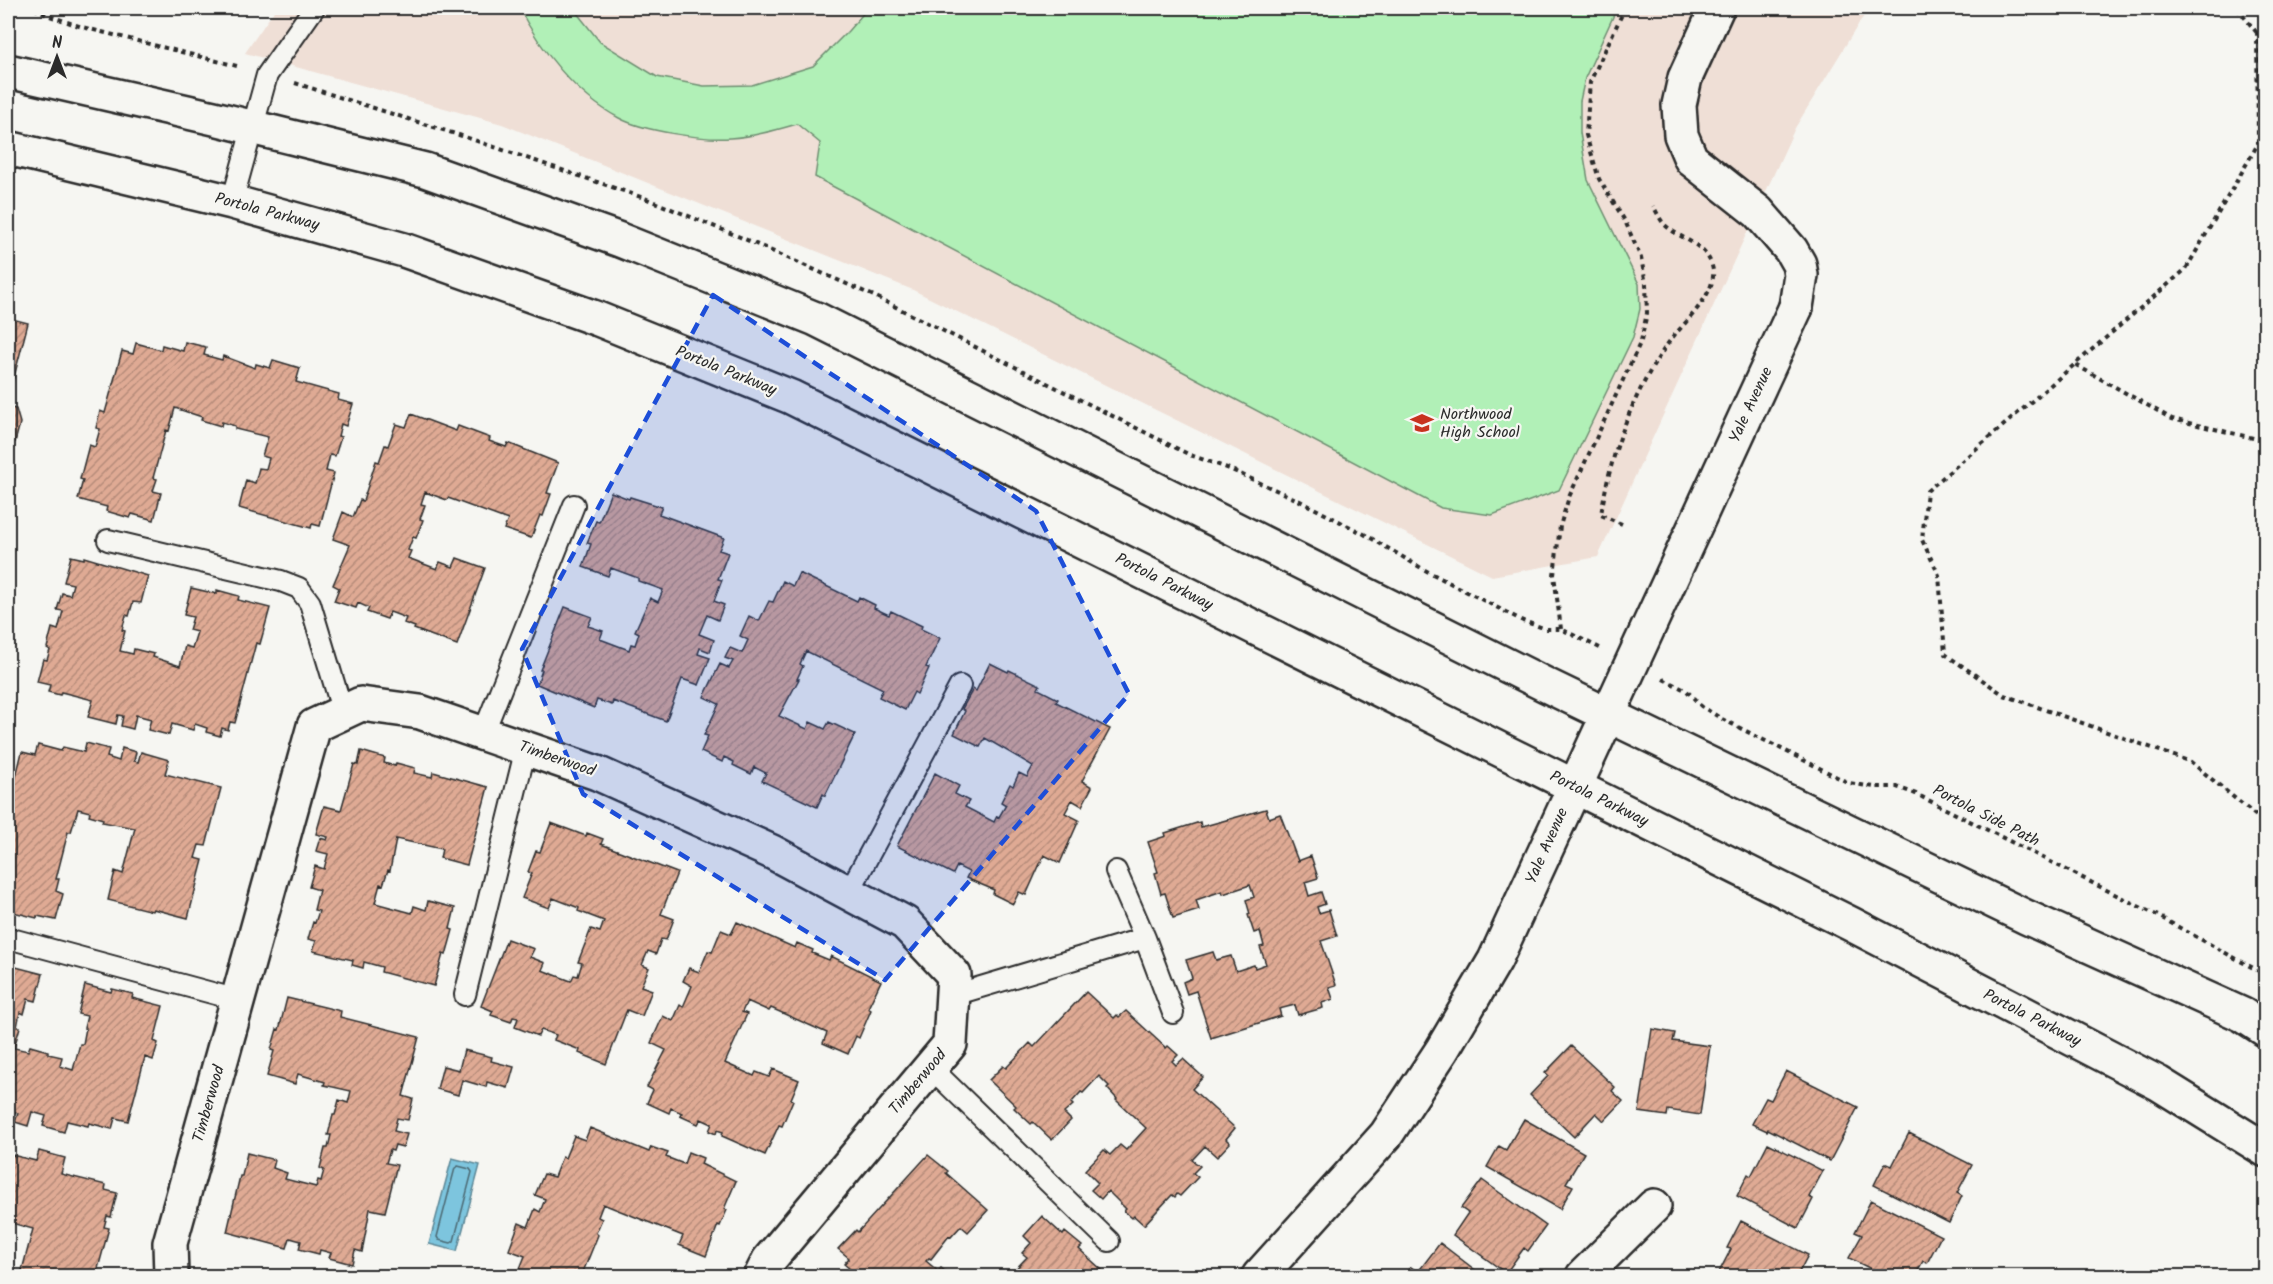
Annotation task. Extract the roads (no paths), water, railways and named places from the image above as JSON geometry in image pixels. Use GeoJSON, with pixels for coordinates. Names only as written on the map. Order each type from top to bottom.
{"type":"FeatureCollection","features":[{"type":"Feature","properties":{"kind":"main road","name":"Yale Avenue"},"geometry":{"type":"LineString","coordinates":[[1259,1276],[1386,1135],[1442,1050],[1495,960],[1607,713],[1796,308],[1801,275],[1799,264],[1791,250],[1758,212],[1691,159],[1681,135],[1679,105],[1685,78],[1717,8]]}},
{"type":"Feature","properties":{"kind":"main road"},"geometry":{"type":"LineString","coordinates":[[8,71],[425,170],[620,240],[816,319],[1545,685],[2026,917],[2243,1015],[2265,1030]]}},
{"type":"Feature","properties":{"kind":"main road","name":"Portola Parkway"},"geometry":{"type":"LineString","coordinates":[[8,147],[232,202],[404,250],[597,319],[791,397],[1840,919],[2158,1083],[2265,1150]]}},
{"type":"Feature","properties":{"kind":"main road","name":"Timberwood"},"geometry":{"type":"LineString","coordinates":[[171,1276],[170,1243],[314,726],[362,704],[420,712],[597,772],[772,852],[905,923],[954,975],[950,1044],[769,1260],[761,1276]]}},
{"type":"Feature","properties":{"kind":"main road"},"geometry":{"type":"LineString","coordinates":[[1583,1276],[1654,1206]]}},
{"type":"Feature","properties":{"kind":"lane"},"geometry":{"type":"LineString","coordinates":[[232,202],[267,75],[314,8]]}},
{"type":"Feature","properties":{"kind":"lane"},"geometry":{"type":"LineString","coordinates":[[483,734],[574,505]]}},
{"type":"Feature","properties":{"kind":"lane"},"geometry":{"type":"LineString","coordinates":[[108,540],[280,581],[299,588],[310,603],[343,713]]}},
{"type":"Feature","properties":{"kind":"lane"},"geometry":{"type":"LineString","coordinates":[[849,892],[960,686]]}},
{"type":"Feature","properties":{"kind":"lane"},"geometry":{"type":"LineString","coordinates":[[465,995],[526,748]]}},
{"type":"Feature","properties":{"kind":"lane"},"geometry":{"type":"LineString","coordinates":[[1116,871],[1145,938],[1173,1013]]}},
{"type":"Feature","properties":{"kind":"lane"},"geometry":{"type":"LineString","coordinates":[[8,938],[238,1000]]}},
{"type":"Feature","properties":{"kind":"lane"},"geometry":{"type":"LineString","coordinates":[[954,995],[1145,938]]}},
{"type":"Feature","properties":{"kind":"lane"},"geometry":{"type":"LineString","coordinates":[[930,1067],[1108,1240]]}},
{"type":"Feature","properties":{"kind":"water"},"geometry":{"type":"Polygon","coordinates":[[[452,1158],[480,1165],[457,1251],[429,1244],[452,1158]]]}},
{"type":"Feature","properties":{"kind":"place","name":"Northwood High School"},"geometry":{"type":"Point","coordinates":[1422,423]}}]}
